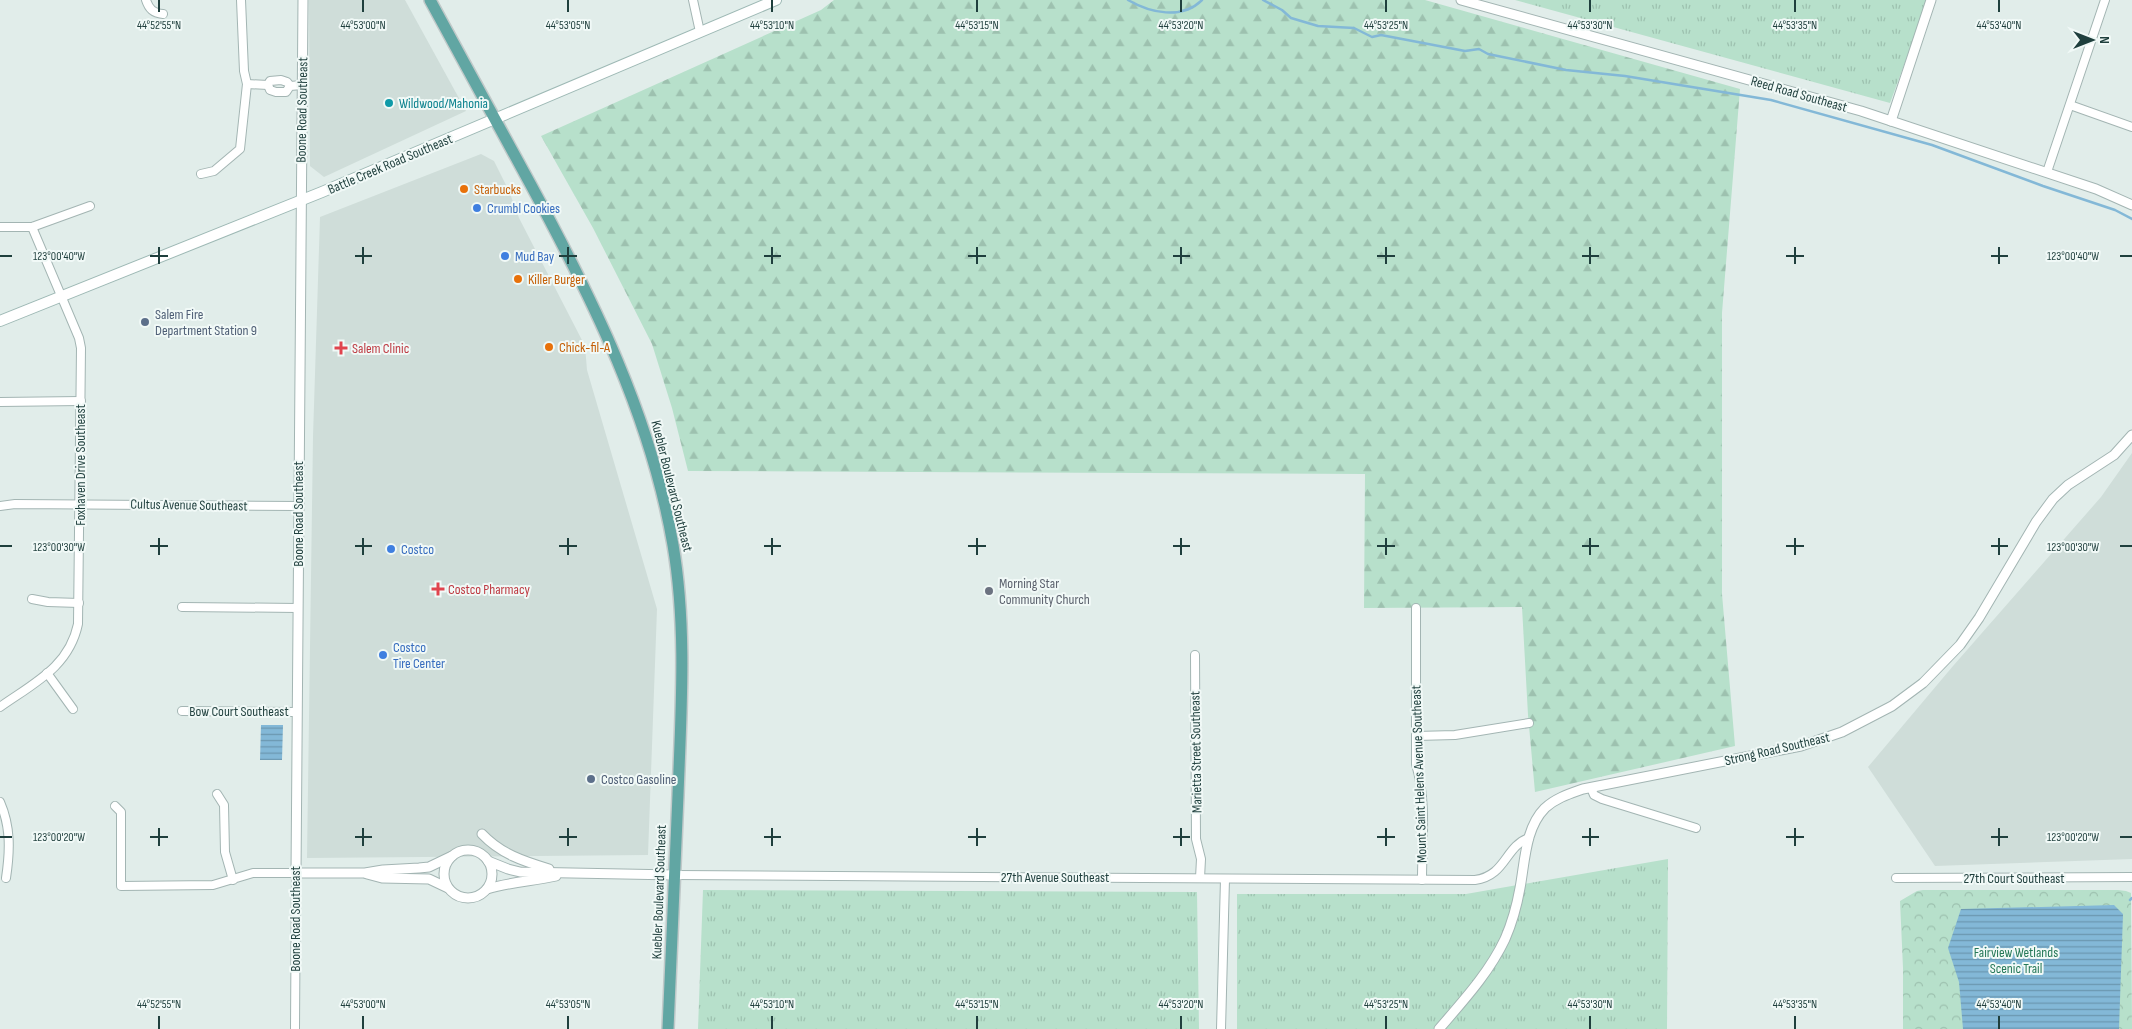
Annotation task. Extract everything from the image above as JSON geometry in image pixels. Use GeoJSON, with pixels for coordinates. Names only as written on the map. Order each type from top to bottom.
{"type":"FeatureCollection","features":[{"type":"Feature","properties":{"kind":"main road","name":"Kuebler Boulevard Southeast"},"geometry":{"type":"LineString","coordinates":[[430,0],[495,118],[601,321],[644,430],[656,471],[672,544],[681,635],[681,714],[668,1029]]}},
{"type":"Feature","properties":{"kind":"main road","name":"Battle Creek Road Southeast"},"geometry":{"type":"LineString","coordinates":[[0,321],[300,200],[776,0]]}},
{"type":"Feature","properties":{"kind":"street"},"geometry":{"type":"LineString","coordinates":[[146,0],[150,9],[156,13],[163,14]]}},
{"type":"Feature","properties":{"kind":"street"},"geometry":{"type":"LineString","coordinates":[[201,174],[214,171],[240,149],[247,84],[244,71],[241,0]]}},
{"type":"Feature","properties":{"kind":"street","name":"Boone Road Southeast"},"geometry":{"type":"LineString","coordinates":[[295,1029],[303,0]]}},
{"type":"Feature","properties":{"kind":"street"},"geometry":{"type":"LineString","coordinates":[[693,0],[700,32]]}},
{"type":"Feature","properties":{"kind":"street","name":"Reed Road Southeast"},"geometry":{"type":"LineString","coordinates":[[1461,0],[1891,121],[2096,189],[2132,204]]}},
{"type":"Feature","properties":{"kind":"street"},"geometry":{"type":"LineString","coordinates":[[1891,121],[1931,0]]}},
{"type":"Feature","properties":{"kind":"street"},"geometry":{"type":"LineString","coordinates":[[2046,172],[2105,0]]}},
{"type":"Feature","properties":{"kind":"street"},"geometry":{"type":"LineString","coordinates":[[247,84],[268,85],[270,81],[275,79],[287,82],[290,86],[302,85]]}},
{"type":"Feature","properties":{"kind":"street"},"geometry":{"type":"LineString","coordinates":[[2070,105],[2132,127]]}},
{"type":"Feature","properties":{"kind":"street"},"geometry":{"type":"LineString","coordinates":[[0,227],[32,227],[90,206]]}},
{"type":"Feature","properties":{"kind":"street","name":"Foxhaven Drive Southeast"},"geometry":{"type":"LineString","coordinates":[[0,707],[60,663],[72,647],[78,624],[81,401],[79,338],[32,227]]}},
{"type":"Feature","properties":{"kind":"street"},"geometry":{"type":"LineString","coordinates":[[0,402],[81,401]]}},
{"type":"Feature","properties":{"kind":"street","name":"Strong Road Southeast"},"geometry":{"type":"LineString","coordinates":[[1439,1029],[1490,966],[1505,938],[1519,895],[1529,838],[1539,816],[1552,803],[1568,794],[1591,788],[1801,746],[1842,732],[1892,706],[1923,683],[1960,645],[1979,618],[2036,522],[2053,499],[2068,485],[2114,455],[2132,435]]}},
{"type":"Feature","properties":{"kind":"street","name":"Cultus Avenue Southeast"},"geometry":{"type":"LineString","coordinates":[[0,506],[15,504],[80,504],[299,506]]}},
{"type":"Feature","properties":{"kind":"street"},"geometry":{"type":"LineString","coordinates":[[32,599],[48,602],[79,603]]}},
{"type":"Feature","properties":{"kind":"street"},"geometry":{"type":"LineString","coordinates":[[182,607],[298,608]]}},
{"type":"Feature","properties":{"kind":"street","name":"Mount Saint Helens Avenue Southeast"},"geometry":{"type":"LineString","coordinates":[[1416,608],[1416,764],[1423,809],[1422,880]]}},
{"type":"Feature","properties":{"kind":"street","name":"Marietta Street Southeast"},"geometry":{"type":"LineString","coordinates":[[1195,655],[1196,839],[1201,859],[1200,878]]}},
{"type":"Feature","properties":{"kind":"street"},"geometry":{"type":"LineString","coordinates":[[47,673],[74,709]]}},
{"type":"Feature","properties":{"kind":"street","name":"Bow Court Southeast"},"geometry":{"type":"LineString","coordinates":[[182,711],[297,712]]}},
{"type":"Feature","properties":{"kind":"street"},"geometry":{"type":"LineString","coordinates":[[1416,736],[1455,735],[1529,723]]}},
{"type":"Feature","properties":{"kind":"street"},"geometry":{"type":"LineString","coordinates":[[1591,788],[1594,795],[1602,800],[1696,828]]}},
{"type":"Feature","properties":{"kind":"street"},"geometry":{"type":"LineString","coordinates":[[217,794],[224,805],[225,852],[233,880]]}},
{"type":"Feature","properties":{"kind":"street"},"geometry":{"type":"LineString","coordinates":[[0,802],[9,831],[9,860],[6,878]]}},
{"type":"Feature","properties":{"kind":"street"},"geometry":{"type":"LineString","coordinates":[[115,806],[121,812],[121,886],[213,885],[253,874],[365,874],[382,878],[429,879],[448,888],[454,894],[468,898],[475,897],[487,889],[492,875],[488,861],[472,850],[464,850],[429,867],[383,870],[365,874]]}},
{"type":"Feature","properties":{"kind":"street"},"geometry":{"type":"LineString","coordinates":[[482,834],[491,843],[513,857],[564,874]]}},
{"type":"Feature","properties":{"kind":"street","name":"27th Avenue Southeast"},"geometry":{"type":"LineString","coordinates":[[488,861],[514,871],[564,874],[1485,879],[1498,870],[1519,843],[1529,838]]}},
{"type":"Feature","properties":{"kind":"street"},"geometry":{"type":"LineString","coordinates":[[448,888],[444,874],[448,861],[452,856]]}},
{"type":"Feature","properties":{"kind":"street","name":"27th Avenue Southeast"},"geometry":{"type":"LineString","coordinates":[[487,889],[507,883],[537,880],[564,874]]}},
{"type":"Feature","properties":{"kind":"street","name":"27th Court Southeast"},"geometry":{"type":"LineString","coordinates":[[1896,878],[2132,877]]}},
{"type":"Feature","properties":{"kind":"street"},"geometry":{"type":"LineString","coordinates":[[1221,1029],[1225,879]]}},
{"type":"Feature","properties":{"kind":"shaded area"},"geometry":{"type":"Polygon","coordinates":[[[309,0],[405,0],[466,111],[324,177],[310,166],[309,0]]]}},
{"type":"Feature","properties":{"kind":"shaded area"},"geometry":{"type":"Polygon","coordinates":[[[481,154],[494,161],[509,191],[519,218],[585,346],[587,370],[657,609],[648,855],[307,858],[313,437],[320,217],[481,154]]]}},
{"type":"Feature","properties":{"kind":"shaded area"},"geometry":{"type":"Polygon","coordinates":[[[2132,453],[2132,859],[1935,866],[1868,767],[1953,666],[2101,497],[2132,453]]]}},
{"type":"Feature","properties":{"kind":"green space"},"geometry":{"type":"Polygon","coordinates":[[[834,0],[1425,0],[1740,89],[1722,313],[1722,594],[1735,746],[1535,792],[1528,715],[1522,607],[1364,608],[1365,474],[688,471],[672,408],[652,344],[593,228],[541,136],[821,10],[834,0]]]}},
{"type":"Feature","properties":{"kind":"green space"},"geometry":{"type":"Polygon","coordinates":[[[1515,0],[1928,0],[1890,103],[1515,0]]]}},
{"type":"Feature","properties":{"kind":"green space"},"geometry":{"type":"Polygon","coordinates":[[[1668,859],[1667,1029],[1237,1029],[1237,894],[1466,894],[1668,859]]]}},
{"type":"Feature","properties":{"kind":"green space"},"geometry":{"type":"Polygon","coordinates":[[[703,890],[1197,892],[1199,1029],[698,1029],[703,890]]]}},
{"type":"Feature","properties":{"kind":"green space","name":"Fairview Wetlands Scenic Trail"},"geometry":{"type":"Polygon","coordinates":[[[2118,890],[2131,893],[2132,1029],[1903,1029],[1900,901],[1917,891],[2118,890]]]}},
{"type":"Feature","properties":{"kind":"water"},"geometry":{"type":"Polygon","coordinates":[[[261,725],[283,725],[282,760],[260,760],[261,725]]]}},
{"type":"Feature","properties":{"kind":"water","name":"Fairview Wetlands Scenic Trail"},"geometry":{"type":"Polygon","coordinates":[[[2114,905],[2123,914],[2119,1029],[1963,1029],[1959,982],[1948,948],[1961,909],[2114,905]]]}},
{"type":"Feature","properties":{"kind":"waterway"},"geometry":{"type":"LineString","coordinates":[[1128,0],[1146,8],[1166,12],[1185,10],[1202,0]]}},
{"type":"Feature","properties":{"kind":"waterway"},"geometry":{"type":"LineString","coordinates":[[1263,0],[1282,10],[1291,18],[1318,26],[1354,28],[1372,37],[1381,35],[1465,51],[1479,49],[1488,54],[1566,70],[1625,76],[1771,100],[1932,145],[2115,210],[2132,219]]}},
{"type":"Feature","properties":{"kind":"place","name":"Wildwood/Mahonia"},"geometry":{"type":"Point","coordinates":[389,103]}},
{"type":"Feature","properties":{"kind":"place","name":"Starbucks"},"geometry":{"type":"Point","coordinates":[464,189]}},
{"type":"Feature","properties":{"kind":"place","name":"Crumbl Cookies"},"geometry":{"type":"Point","coordinates":[477,208]}},
{"type":"Feature","properties":{"kind":"place","name":"Mud Bay"},"geometry":{"type":"Point","coordinates":[505,256]}},
{"type":"Feature","properties":{"kind":"place","name":"Killer Burger"},"geometry":{"type":"Point","coordinates":[518,279]}},
{"type":"Feature","properties":{"kind":"place","name":"Salem Fire Department Station 9"},"geometry":{"type":"Point","coordinates":[145,322]}},
{"type":"Feature","properties":{"kind":"place","name":"Chick-fil-A"},"geometry":{"type":"Point","coordinates":[549,347]}},
{"type":"Feature","properties":{"kind":"place","name":"Salem Clinic"},"geometry":{"type":"Point","coordinates":[341,348]}},
{"type":"Feature","properties":{"kind":"place","name":"Costco"},"geometry":{"type":"Point","coordinates":[391,549]}},
{"type":"Feature","properties":{"kind":"place","name":"Costco Pharmacy"},"geometry":{"type":"Point","coordinates":[438,589]}},
{"type":"Feature","properties":{"kind":"place","name":"Morning Star Community Church"},"geometry":{"type":"Point","coordinates":[989,591]}},
{"type":"Feature","properties":{"kind":"place","name":"Costco Tire Center"},"geometry":{"type":"Point","coordinates":[383,655]}},
{"type":"Feature","properties":{"kind":"place","name":"Costco Gasoline"},"geometry":{"type":"Point","coordinates":[591,779]}}]}
